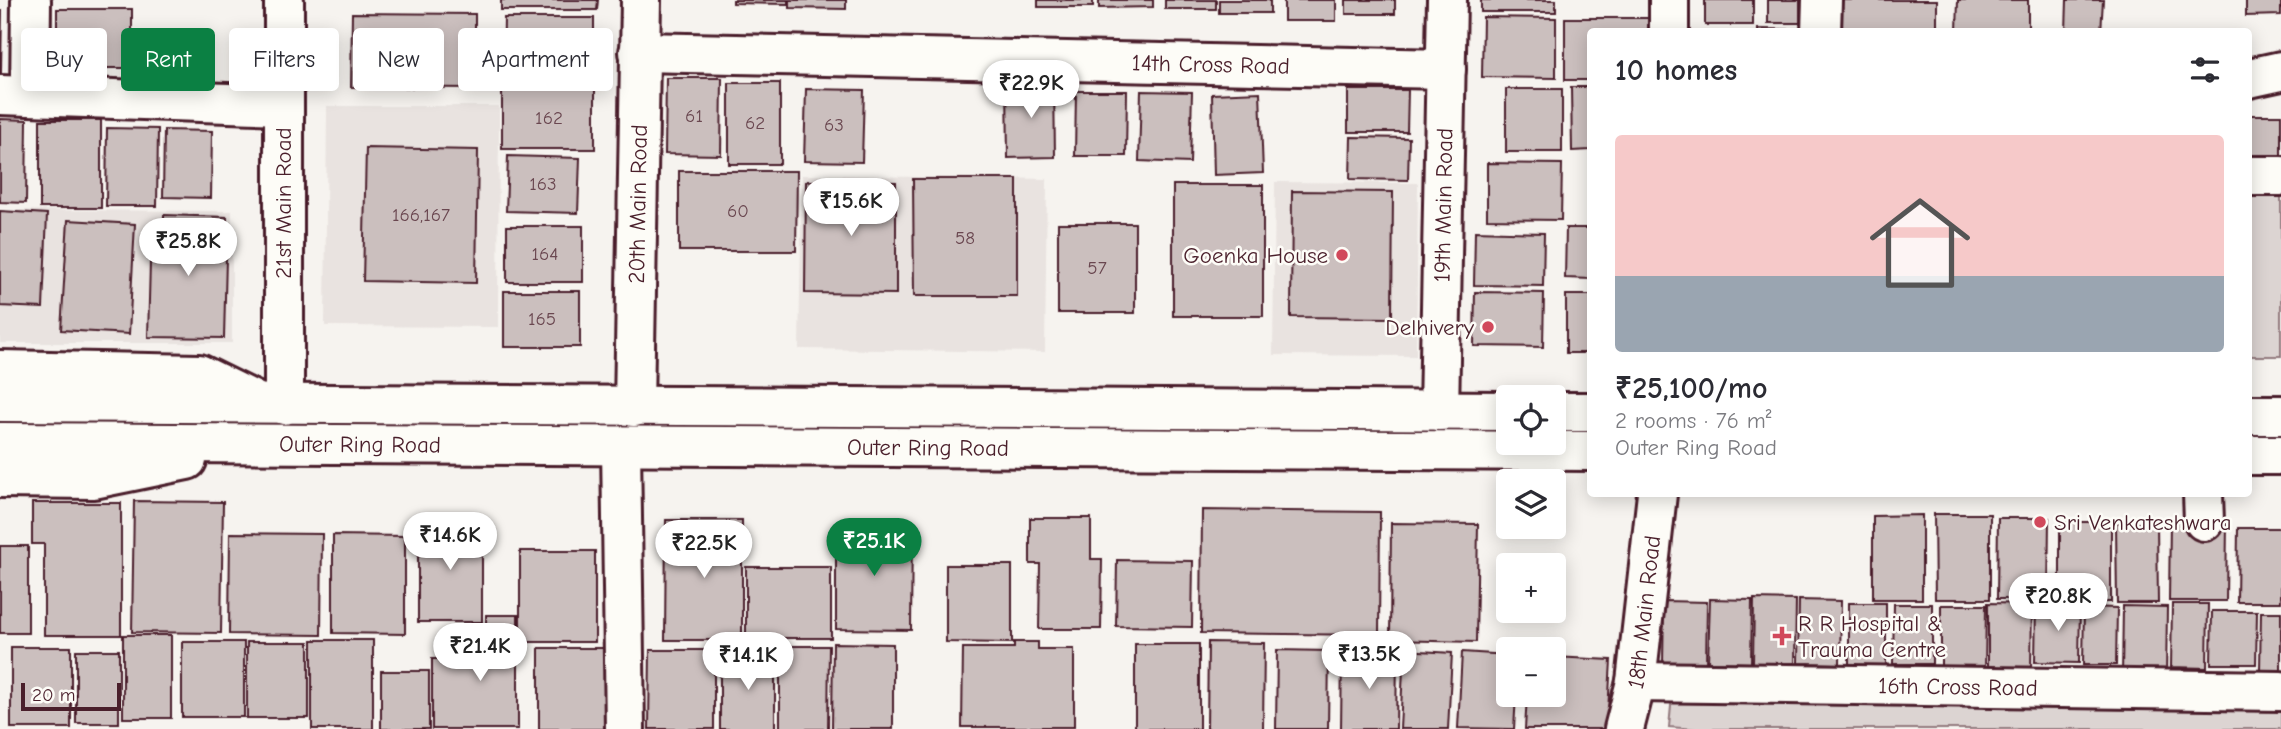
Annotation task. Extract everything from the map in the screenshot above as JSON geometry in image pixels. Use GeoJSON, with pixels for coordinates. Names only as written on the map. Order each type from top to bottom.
{"type":"FeatureCollection","features":[{"type":"Feature","properties":{"kind":"main road"},"geometry":{"type":"LineString","coordinates":[[31,0],[15,96],[283,105]]}},
{"type":"Feature","properties":{"kind":"main road","name":"21st Main Road"},"geometry":{"type":"LineString","coordinates":[[274,405],[284,0]]}},
{"type":"Feature","properties":{"kind":"main road","name":"20th Main Road"},"geometry":{"type":"LineString","coordinates":[[634,407],[641,0]]}},
{"type":"Feature","properties":{"kind":"main road","name":"19th Main Road"},"geometry":{"type":"LineString","coordinates":[[1438,411],[1447,0]]}},
{"type":"Feature","properties":{"kind":"main road"},"geometry":{"type":"LineString","coordinates":[[1669,0],[1669,28]]}},
{"type":"Feature","properties":{"kind":"main road"},"geometry":{"type":"LineString","coordinates":[[1821,28],[1822,0]]}},
{"type":"Feature","properties":{"kind":"main road","name":"14th Cross Road"},"geometry":{"type":"LineString","coordinates":[[639,51],[1446,69]]}},
{"type":"Feature","properties":{"kind":"main road"},"geometry":{"type":"LineString","coordinates":[[2252,77],[2281,71]]}},
{"type":"Feature","properties":{"kind":"main road"},"geometry":{"type":"LineString","coordinates":[[2252,176],[2281,176]]}},
{"type":"Feature","properties":{"kind":"main road"},"geometry":{"type":"LineString","coordinates":[[0,370],[199,374],[274,405]]}},
{"type":"Feature","properties":{"kind":"main road","name":"Outer Ring Road"},"geometry":{"type":"LineString","coordinates":[[0,402],[1496,411]]}},
{"type":"Feature","properties":{"kind":"main road"},"geometry":{"type":"LineString","coordinates":[[1566,412],[1587,412]]}},
{"type":"Feature","properties":{"kind":"main road"},"geometry":{"type":"LineString","coordinates":[[2252,415],[2281,415]]}},
{"type":"Feature","properties":{"kind":"main road"},"geometry":{"type":"LineString","coordinates":[[0,442],[264,443]]}},
{"type":"Feature","properties":{"kind":"main road"},"geometry":{"type":"LineString","coordinates":[[0,478],[94,479],[264,443]]}},
{"type":"Feature","properties":{"kind":"main road","name":"Outer Ring Road"},"geometry":{"type":"LineString","coordinates":[[264,443],[1587,451]]}},
{"type":"Feature","properties":{"kind":"main road"},"geometry":{"type":"LineString","coordinates":[[621,446],[625,729]]}},
{"type":"Feature","properties":{"kind":"main road"},"geometry":{"type":"LineString","coordinates":[[2252,455],[2281,455]]}},
{"type":"Feature","properties":{"kind":"main road","name":"18th Main Road"},"geometry":{"type":"LineString","coordinates":[[1624,729],[1636,682],[1657,497]]}},
{"type":"Feature","properties":{"kind":"main road","name":"16th Cross Road"},"geometry":{"type":"LineString","coordinates":[[1636,682],[2281,691]]}},
{"type":"Feature","properties":{"kind":"shaded area"},"geometry":{"type":"Polygon","coordinates":[[[327,106],[499,106],[498,327],[325,326],[327,106]]]}},
{"type":"Feature","properties":{"kind":"shaded area"},"geometry":{"type":"Polygon","coordinates":[[[802,175],[1047,179],[1045,352],[799,349],[802,175]]]}},
{"type":"Feature","properties":{"kind":"shaded area"},"geometry":{"type":"Polygon","coordinates":[[[1275,182],[1418,183],[1416,356],[1273,355],[1275,182]]]}},
{"type":"Feature","properties":{"kind":"shaded area"},"geometry":{"type":"Polygon","coordinates":[[[2252,191],[2281,191],[2281,356],[2252,356],[2252,191]]]}},
{"type":"Feature","properties":{"kind":"shaded area"},"geometry":{"type":"Polygon","coordinates":[[[0,210],[232,211],[232,343],[0,343],[0,210]]]}},
{"type":"Feature","properties":{"kind":"shaded area"},"geometry":{"type":"Polygon","coordinates":[[[1672,695],[2281,706],[2281,729],[1696,729],[1669,727],[1672,695]]]}},
{"type":"Feature","properties":{"kind":"building"},"geometry":{"type":"Polygon","coordinates":[[[501,0],[598,0],[597,10],[501,10],[501,0]]]}},
{"type":"Feature","properties":{"kind":"building"},"geometry":{"type":"Polygon","coordinates":[[[733,0],[788,0],[788,4],[733,3],[733,0]]]}},
{"type":"Feature","properties":{"kind":"building"},"geometry":{"type":"Polygon","coordinates":[[[790,0],[846,0],[846,9],[790,8],[790,0]]]}},
{"type":"Feature","properties":{"kind":"building"},"geometry":{"type":"Polygon","coordinates":[[[1038,0],[1093,0],[1093,7],[1038,7],[1038,0]]]}},
{"type":"Feature","properties":{"kind":"building"},"geometry":{"type":"Polygon","coordinates":[[[1099,0],[1153,0],[1153,7],[1099,8],[1099,0]]]}},
{"type":"Feature","properties":{"kind":"building"},"geometry":{"type":"Polygon","coordinates":[[[1165,0],[1216,0],[1216,9],[1165,9],[1165,0]]]}},
{"type":"Feature","properties":{"kind":"building"},"geometry":{"type":"Polygon","coordinates":[[[1219,0],[1270,0],[1270,13],[1219,13],[1219,0]]]}},
{"type":"Feature","properties":{"kind":"building"},"geometry":{"type":"Polygon","coordinates":[[[1284,0],[1336,0],[1336,21],[1284,21],[1284,0]]]}},
{"type":"Feature","properties":{"kind":"building"},"geometry":{"type":"Polygon","coordinates":[[[1346,0],[1395,0],[1395,14],[1346,14],[1346,0]]]}},
{"type":"Feature","properties":{"kind":"building"},"geometry":{"type":"Polygon","coordinates":[[[1481,0],[1556,0],[1556,12],[1481,12],[1481,0]]]}},
{"type":"Feature","properties":{"kind":"building"},"geometry":{"type":"Polygon","coordinates":[[[1705,0],[1753,0],[1753,25],[1705,25],[1705,0]]]}},
{"type":"Feature","properties":{"kind":"building"},"geometry":{"type":"Polygon","coordinates":[[[1768,0],[1800,0],[1800,23],[1768,23],[1768,0]]]}},
{"type":"Feature","properties":{"kind":"building"},"geometry":{"type":"Polygon","coordinates":[[[1836,0],[1937,0],[1937,28],[1836,28],[1836,0]]]}},
{"type":"Feature","properties":{"kind":"building"},"geometry":{"type":"Polygon","coordinates":[[[1958,0],[2028,0],[2028,28],[1957,28],[1958,0]]]}},
{"type":"Feature","properties":{"kind":"building"},"geometry":{"type":"Polygon","coordinates":[[[2067,0],[2103,0],[2101,28],[2066,28],[2067,0]]]}},
{"type":"Feature","properties":{"kind":"building"},"geometry":{"type":"Polygon","coordinates":[[[2246,0],[2281,0],[2281,15],[2246,16],[2246,0]]]}},
{"type":"Feature","properties":{"kind":"building"},"geometry":{"type":"Polygon","coordinates":[[[57,9],[132,9],[132,28],[121,28],[121,68],[107,68],[107,28],[57,28],[57,9]]]}},
{"type":"Feature","properties":{"kind":"building"},"geometry":{"type":"Polygon","coordinates":[[[2,11],[1,74],[0,74],[2,11]]]}},
{"type":"Feature","properties":{"kind":"building"},"geometry":{"type":"Polygon","coordinates":[[[352,13],[475,14],[475,28],[458,28],[458,88],[444,88],[444,28],[353,28],[351,87],[352,13]]]}},
{"type":"Feature","properties":{"kind":"building"},"geometry":{"type":"Polygon","coordinates":[[[1483,17],[1556,18],[1556,78],[1482,77],[1483,17]]]}},
{"type":"Feature","properties":{"kind":"building"},"geometry":{"type":"Polygon","coordinates":[[[504,18],[594,18],[594,28],[504,28],[504,18]]]}},
{"type":"Feature","properties":{"kind":"building"},"geometry":{"type":"Polygon","coordinates":[[[1565,18],[1648,18],[1648,28],[1587,28],[1587,80],[1565,80],[1565,18]]]}},
{"type":"Feature","properties":{"kind":"building"},"geometry":{"type":"Polygon","coordinates":[[[666,78],[722,78],[721,155],[665,154],[666,78]]]}},
{"type":"Feature","properties":{"kind":"building"},"geometry":{"type":"Polygon","coordinates":[[[1054,81],[1055,157],[1008,158],[1007,82],[1054,81]]]}},
{"type":"Feature","properties":{"kind":"building"},"geometry":{"type":"Polygon","coordinates":[[[729,83],[780,83],[780,164],[729,164],[729,83]]]}},
{"type":"Feature","properties":{"kind":"building"},"geometry":{"type":"Polygon","coordinates":[[[1571,87],[1587,87],[1587,150],[1572,151],[1571,87]]]}},
{"type":"Feature","properties":{"kind":"building"},"geometry":{"type":"Polygon","coordinates":[[[806,89],[864,90],[862,162],[804,161],[806,89]]]}},
{"type":"Feature","properties":{"kind":"building"},"geometry":{"type":"Polygon","coordinates":[[[1506,89],[1562,89],[1562,152],[1506,152],[1506,89]]]}},
{"type":"Feature","properties":{"kind":"building"},"geometry":{"type":"Polygon","coordinates":[[[1348,90],[1408,90],[1407,132],[1348,132],[1348,90]]]}},
{"type":"Feature","properties":{"kind":"building"},"geometry":{"type":"Polygon","coordinates":[[[502,91],[595,91],[595,149],[502,149],[502,91]]]}},
{"type":"Feature","properties":{"kind":"building"},"geometry":{"type":"Polygon","coordinates":[[[1076,91],[1127,91],[1126,156],[1075,156],[1076,91]]]}},
{"type":"Feature","properties":{"kind":"building"},"geometry":{"type":"Polygon","coordinates":[[[1141,91],[1192,92],[1190,163],[1139,161],[1141,91]]]}},
{"type":"Feature","properties":{"kind":"building"},"geometry":{"type":"Polygon","coordinates":[[[1260,92],[1263,173],[1214,175],[1212,94],[1260,92]]]}},
{"type":"Feature","properties":{"kind":"building"},"geometry":{"type":"Polygon","coordinates":[[[2252,115],[2281,115],[2281,169],[2252,170],[2252,115]]]}},
{"type":"Feature","properties":{"kind":"building"},"geometry":{"type":"Polygon","coordinates":[[[0,119],[27,120],[26,203],[0,202],[0,119]]]}},
{"type":"Feature","properties":{"kind":"building"},"geometry":{"type":"Polygon","coordinates":[[[40,120],[101,120],[101,208],[40,208],[40,120]]]}},
{"type":"Feature","properties":{"kind":"building"},"geometry":{"type":"Polygon","coordinates":[[[107,128],[158,129],[157,206],[106,206],[107,128]]]}},
{"type":"Feature","properties":{"kind":"building"},"geometry":{"type":"Polygon","coordinates":[[[164,130],[212,131],[211,198],[163,197],[164,130]]]}},
{"type":"Feature","properties":{"kind":"building"},"geometry":{"type":"Polygon","coordinates":[[[1351,137],[1409,138],[1408,180],[1350,179],[1351,137]]]}},
{"type":"Feature","properties":{"kind":"building"},"geometry":{"type":"Polygon","coordinates":[[[366,148],[478,150],[476,283],[363,281],[366,148]]]}},
{"type":"Feature","properties":{"kind":"building"},"geometry":{"type":"Polygon","coordinates":[[[508,156],[580,158],[578,213],[506,211],[508,156]]]}},
{"type":"Feature","properties":{"kind":"building"},"geometry":{"type":"Polygon","coordinates":[[[1487,163],[1562,164],[1561,220],[1487,219],[1487,163]]]}},
{"type":"Feature","properties":{"kind":"building"},"geometry":{"type":"Polygon","coordinates":[[[679,171],[797,171],[796,251],[679,251],[679,171]]]}},
{"type":"Feature","properties":{"kind":"building"},"geometry":{"type":"Polygon","coordinates":[[[913,179],[1017,179],[1017,296],[914,296],[913,179]]]}},
{"type":"Feature","properties":{"kind":"building"},"geometry":{"type":"Polygon","coordinates":[[[806,181],[896,182],[896,294],[805,293],[806,181]]]}},
{"type":"Feature","properties":{"kind":"building"},"geometry":{"type":"Polygon","coordinates":[[[1173,185],[1263,185],[1263,316],[1173,316],[1173,185]]]}},
{"type":"Feature","properties":{"kind":"building","name":"Goenka House"},"geometry":{"type":"Polygon","coordinates":[[[1292,191],[1393,192],[1392,318],[1291,317],[1292,191]]]}},
{"type":"Feature","properties":{"kind":"building"},"geometry":{"type":"Polygon","coordinates":[[[0,211],[47,214],[43,308],[0,306],[0,211]]]}},
{"type":"Feature","properties":{"kind":"building"},"geometry":{"type":"Polygon","coordinates":[[[164,215],[227,217],[224,338],[148,337],[151,225],[164,226],[164,215]]]}},
{"type":"Feature","properties":{"kind":"building"},"geometry":{"type":"Polygon","coordinates":[[[68,220],[135,224],[129,334],[61,330],[68,220]]]}},
{"type":"Feature","properties":{"kind":"building"},"geometry":{"type":"Polygon","coordinates":[[[1058,223],[1135,223],[1135,313],[1058,313],[1058,223]]]}},
{"type":"Feature","properties":{"kind":"building"},"geometry":{"type":"Polygon","coordinates":[[[507,226],[583,226],[583,282],[507,282],[507,226]]]}},
{"type":"Feature","properties":{"kind":"building"},"geometry":{"type":"Polygon","coordinates":[[[1566,228],[1587,228],[1587,279],[1565,278],[1566,228]]]}},
{"type":"Feature","properties":{"kind":"building"},"geometry":{"type":"Polygon","coordinates":[[[1475,231],[1544,233],[1543,286],[1474,285],[1475,231]]]}},
{"type":"Feature","properties":{"kind":"building"},"geometry":{"type":"Polygon","coordinates":[[[504,291],[580,291],[580,347],[504,347],[504,291]]]}},
{"type":"Feature","properties":{"kind":"building"},"geometry":{"type":"Polygon","coordinates":[[[1475,292],[1544,293],[1543,347],[1474,346],[1475,292]]]}},
{"type":"Feature","properties":{"kind":"building"},"geometry":{"type":"Polygon","coordinates":[[[1566,295],[1587,295],[1587,353],[1566,353],[1566,295]]]}},
{"type":"Feature","properties":{"kind":"building"},"geometry":{"type":"Polygon","coordinates":[[[134,501],[223,502],[221,633],[132,632],[134,501]]]}},
{"type":"Feature","properties":{"kind":"building"},"geometry":{"type":"Polygon","coordinates":[[[32,503],[121,503],[121,635],[44,635],[44,544],[32,544],[32,503]]]}},
{"type":"Feature","properties":{"kind":"building"},"geometry":{"type":"Polygon","coordinates":[[[1202,510],[1380,512],[1379,635],[1201,633],[1202,510]]]}},
{"type":"Feature","properties":{"kind":"building"},"geometry":{"type":"Polygon","coordinates":[[[1934,514],[1990,514],[1990,599],[1935,599],[1934,514]]]}},
{"type":"Feature","properties":{"kind":"building"},"geometry":{"type":"Polygon","coordinates":[[[1922,515],[1922,599],[1873,599],[1873,516],[1922,515]]]}},
{"type":"Feature","properties":{"kind":"building"},"geometry":{"type":"Polygon","coordinates":[[[1030,518],[1091,518],[1091,559],[1102,559],[1101,629],[1039,629],[1040,564],[1030,564],[1030,518]]]}},
{"type":"Feature","properties":{"kind":"building"},"geometry":{"type":"Polygon","coordinates":[[[1998,518],[2049,518],[2048,599],[1997,599],[1998,518]]]}},
{"type":"Feature","properties":{"kind":"building"},"geometry":{"type":"Polygon","coordinates":[[[666,520],[742,520],[742,640],[665,640],[666,520]]]}},
{"type":"Feature","properties":{"kind":"building"},"geometry":{"type":"Polygon","coordinates":[[[2170,520],[2227,521],[2226,601],[2169,601],[2170,520]]]}},
{"type":"Feature","properties":{"kind":"building"},"geometry":{"type":"Polygon","coordinates":[[[418,521],[482,521],[482,622],[418,622],[418,521]]]}},
{"type":"Feature","properties":{"kind":"building"},"geometry":{"type":"Polygon","coordinates":[[[2060,522],[2111,522],[2111,602],[2060,602],[2060,522]]]}},
{"type":"Feature","properties":{"kind":"building"},"geometry":{"type":"Polygon","coordinates":[[[1391,523],[1478,524],[1476,642],[1390,640],[1391,523]]]}},
{"type":"Feature","properties":{"kind":"building"},"geometry":{"type":"Polygon","coordinates":[[[2116,523],[2157,523],[2158,603],[2117,603],[2116,523]]]}},
{"type":"Feature","properties":{"kind":"building"},"geometry":{"type":"Polygon","coordinates":[[[836,527],[912,528],[911,630],[836,629],[836,527]]]}},
{"type":"Feature","properties":{"kind":"building"},"geometry":{"type":"Polygon","coordinates":[[[2238,528],[2281,528],[2281,602],[2237,602],[2238,528]]]}},
{"type":"Feature","properties":{"kind":"building"},"geometry":{"type":"Polygon","coordinates":[[[230,533],[322,534],[321,635],[229,634],[230,533]]]}},
{"type":"Feature","properties":{"kind":"building"},"geometry":{"type":"Polygon","coordinates":[[[333,535],[405,536],[405,634],[333,633],[333,535]]]}},
{"type":"Feature","properties":{"kind":"building"},"geometry":{"type":"Polygon","coordinates":[[[0,546],[28,546],[28,633],[0,633],[0,546]]]}},
{"type":"Feature","properties":{"kind":"building"},"geometry":{"type":"Polygon","coordinates":[[[520,551],[595,551],[595,642],[520,642],[520,551]]]}},
{"type":"Feature","properties":{"kind":"building"},"geometry":{"type":"Polygon","coordinates":[[[1117,560],[1193,561],[1192,627],[1116,626],[1117,560]]]}},
{"type":"Feature","properties":{"kind":"building"},"geometry":{"type":"Polygon","coordinates":[[[946,565],[1012,565],[1012,643],[946,642],[946,565]]]}},
{"type":"Feature","properties":{"kind":"building"},"geometry":{"type":"Polygon","coordinates":[[[746,567],[831,567],[831,638],[746,638],[746,567]]]}},
{"type":"Feature","properties":{"kind":"building"},"geometry":{"type":"Polygon","coordinates":[[[1710,599],[1752,600],[1751,663],[1708,662],[1710,599]]]}},
{"type":"Feature","properties":{"kind":"building"},"geometry":{"type":"Polygon","coordinates":[[[1754,599],[1796,600],[1795,663],[1753,663],[1754,599]]]}},
{"type":"Feature","properties":{"kind":"building"},"geometry":{"type":"Polygon","coordinates":[[[1799,600],[1841,601],[1840,664],[1798,663],[1799,600]]]}},
{"type":"Feature","properties":{"kind":"building"},"geometry":{"type":"Polygon","coordinates":[[[1664,601],[1707,602],[1706,665],[1663,664],[1664,601]]]}},
{"type":"Feature","properties":{"kind":"building"},"geometry":{"type":"Polygon","coordinates":[[[1849,603],[1886,603],[1886,666],[1849,666],[1849,603]]]}},
{"type":"Feature","properties":{"kind":"building"},"geometry":{"type":"Polygon","coordinates":[[[1988,603],[2032,604],[2031,670],[1988,670],[1988,603]]]}},
{"type":"Feature","properties":{"kind":"building"},"geometry":{"type":"Polygon","coordinates":[[[2036,603],[2080,604],[2079,663],[2035,662],[2036,603]]]}},
{"type":"Feature","properties":{"kind":"building"},"geometry":{"type":"Polygon","coordinates":[[[1894,604],[1932,604],[1932,664],[1893,664],[1894,604]]]}},
{"type":"Feature","properties":{"kind":"building"},"geometry":{"type":"Polygon","coordinates":[[[2172,604],[2208,604],[2207,668],[2171,667],[2172,604]]]}},
{"type":"Feature","properties":{"kind":"building"},"geometry":{"type":"Polygon","coordinates":[[[1941,605],[1986,605],[1985,671],[1941,671],[1941,605]]]}},
{"type":"Feature","properties":{"kind":"building"},"geometry":{"type":"Polygon","coordinates":[[[2123,606],[2167,607],[2166,678],[2122,677],[2123,606]]]}},
{"type":"Feature","properties":{"kind":"building"},"geometry":{"type":"Polygon","coordinates":[[[2084,607],[2117,608],[2116,665],[2083,665],[2084,607]]]}},
{"type":"Feature","properties":{"kind":"building"},"geometry":{"type":"Polygon","coordinates":[[[2212,611],[2257,611],[2256,664],[2211,664],[2212,611]]]}},
{"type":"Feature","properties":{"kind":"building"},"geometry":{"type":"Polygon","coordinates":[[[2261,612],[2281,612],[2281,671],[2260,670],[2261,612]]]}},
{"type":"Feature","properties":{"kind":"building"},"geometry":{"type":"Polygon","coordinates":[[[486,615],[518,615],[518,729],[432,729],[432,659],[486,659],[486,615]]]}},
{"type":"Feature","properties":{"kind":"building"},"geometry":{"type":"Polygon","coordinates":[[[123,635],[171,635],[171,718],[123,718],[123,635]]]}},
{"type":"Feature","properties":{"kind":"building"},"geometry":{"type":"Polygon","coordinates":[[[312,640],[373,640],[373,729],[312,729],[312,640]]]}},
{"type":"Feature","properties":{"kind":"building"},"geometry":{"type":"Polygon","coordinates":[[[182,642],[244,642],[244,717],[182,717],[182,642]]]}},
{"type":"Feature","properties":{"kind":"building"},"geometry":{"type":"Polygon","coordinates":[[[247,642],[309,642],[309,718],[247,718],[247,642]]]}},
{"type":"Feature","properties":{"kind":"building"},"geometry":{"type":"Polygon","coordinates":[[[1014,642],[1038,642],[1038,649],[1074,649],[1074,727],[962,727],[963,648],[1014,648],[1014,642]]]}},
{"type":"Feature","properties":{"kind":"building"},"geometry":{"type":"Polygon","coordinates":[[[1208,642],[1264,643],[1263,729],[1207,729],[1208,642]]]}},
{"type":"Feature","properties":{"kind":"building"},"geometry":{"type":"Polygon","coordinates":[[[833,643],[893,644],[893,729],[832,729],[833,643]]]}},
{"type":"Feature","properties":{"kind":"building"},"geometry":{"type":"Polygon","coordinates":[[[1135,644],[1199,644],[1199,729],[1135,729],[1135,644]]]}},
{"type":"Feature","properties":{"kind":"building"},"geometry":{"type":"Polygon","coordinates":[[[780,646],[829,646],[828,729],[780,729],[780,646]]]}},
{"type":"Feature","properties":{"kind":"building"},"geometry":{"type":"Polygon","coordinates":[[[11,647],[71,647],[71,728],[11,728],[11,647]]]}},
{"type":"Feature","properties":{"kind":"building"},"geometry":{"type":"Polygon","coordinates":[[[539,648],[610,648],[610,729],[539,729],[539,648]]]}},
{"type":"Feature","properties":{"kind":"building"},"geometry":{"type":"Polygon","coordinates":[[[76,650],[119,650],[119,723],[76,723],[76,650]]]}},
{"type":"Feature","properties":{"kind":"building"},"geometry":{"type":"Polygon","coordinates":[[[650,650],[714,650],[714,729],[649,729],[650,650]]]}},
{"type":"Feature","properties":{"kind":"building"},"geometry":{"type":"Polygon","coordinates":[[[1277,650],[1329,651],[1328,729],[1276,729],[1277,650]]]}},
{"type":"Feature","properties":{"kind":"building"},"geometry":{"type":"Polygon","coordinates":[[[1404,650],[1452,653],[1448,729],[1400,729],[1404,650]]]}},
{"type":"Feature","properties":{"kind":"building"},"geometry":{"type":"Polygon","coordinates":[[[1342,652],[1397,652],[1396,729],[1341,729],[1342,652]]]}},
{"type":"Feature","properties":{"kind":"building"},"geometry":{"type":"Polygon","coordinates":[[[1462,652],[1496,654],[1496,707],[1515,707],[1514,729],[1458,728],[1462,652]]]}},
{"type":"Feature","properties":{"kind":"building"},"geometry":{"type":"Polygon","coordinates":[[[720,654],[775,654],[775,729],[720,729],[720,654]]]}},
{"type":"Feature","properties":{"kind":"building"},"geometry":{"type":"Polygon","coordinates":[[[1566,658],[1611,660],[1607,729],[1525,729],[1526,707],[1566,707],[1566,658]]]}},
{"type":"Feature","properties":{"kind":"building"},"geometry":{"type":"Polygon","coordinates":[[[381,671],[429,671],[429,729],[381,729],[381,671]]]}},
{"type":"Feature","properties":{"kind":"place","name":"Goenka House"},"geometry":{"type":"Point","coordinates":[1342,255]}},
{"type":"Feature","properties":{"kind":"place","name":"Delhivery"},"geometry":{"type":"Point","coordinates":[1488,327]}},
{"type":"Feature","properties":{"kind":"place","name":"Sri Venkateshwara"},"geometry":{"type":"Point","coordinates":[2040,522]}},
{"type":"Feature","properties":{"kind":"place","name":"R R Hospital & Trauma Centre"},"geometry":{"type":"Point","coordinates":[1782,636]}}]}
